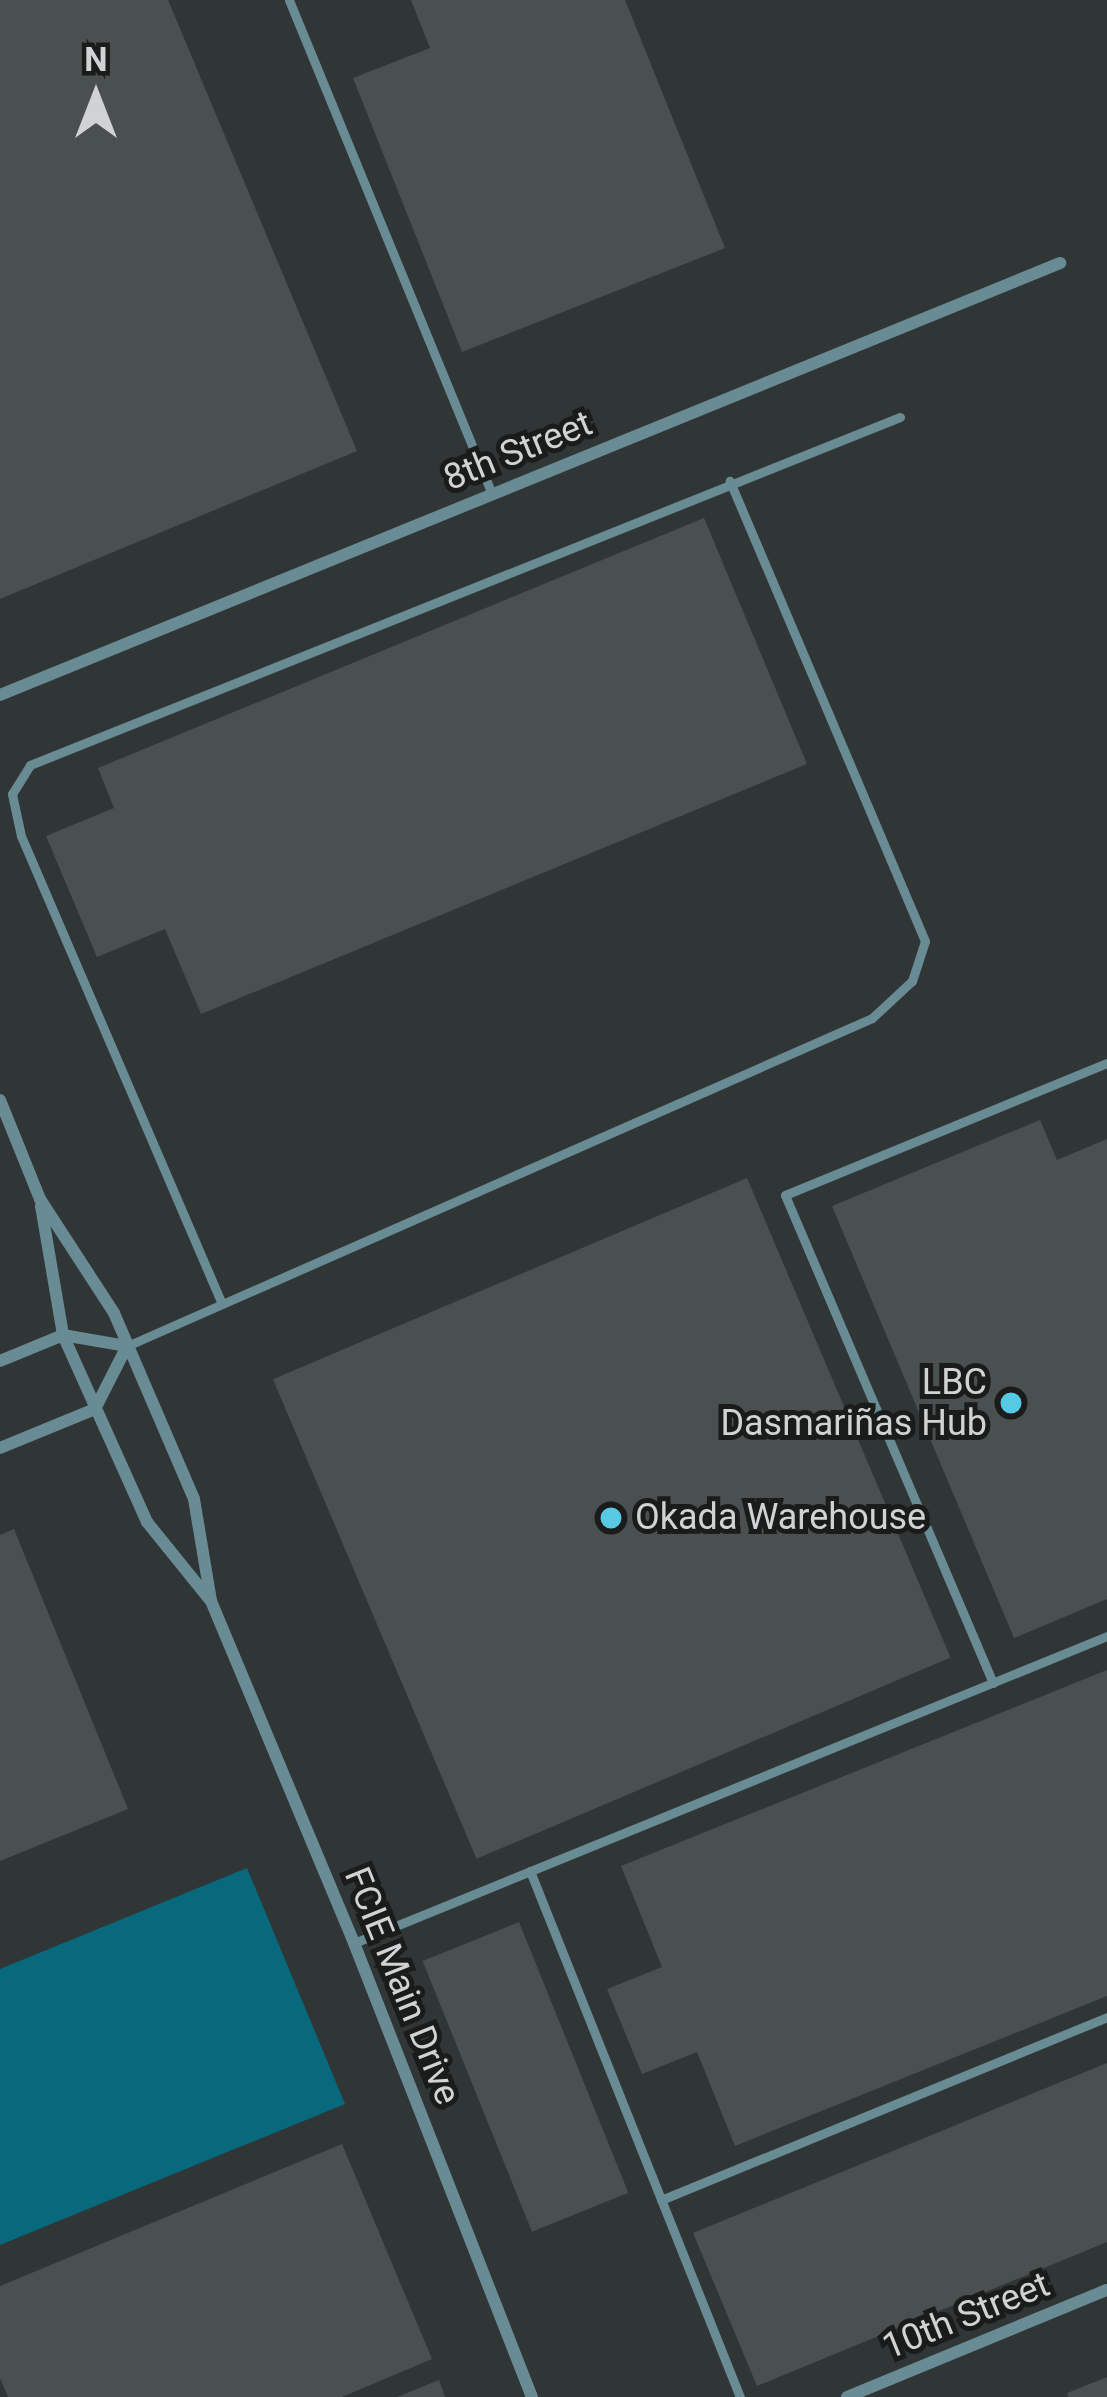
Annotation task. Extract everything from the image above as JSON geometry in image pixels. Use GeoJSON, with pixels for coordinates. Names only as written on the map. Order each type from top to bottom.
{"type":"FeatureCollection","features":[{"type":"Feature","properties":{"kind":"street","name":"8th Street"},"geometry":{"type":"LineString","coordinates":[[0,694],[1060,263]]}},
{"type":"Feature","properties":{"kind":"street","name":"FCIE Main Drive"},"geometry":{"type":"LineString","coordinates":[[0,1100],[40,1199],[114,1313],[194,1498],[211,1600],[354,1943],[532,2397]]}},
{"type":"Feature","properties":{"kind":"street","name":"FCIE Main Drive"},"geometry":{"type":"LineString","coordinates":[[40,1199],[63,1335],[147,1522],[211,1600]]}},
{"type":"Feature","properties":{"kind":"street"},"geometry":{"type":"LineString","coordinates":[[0,1361],[63,1335],[127,1346],[95,1408],[0,1448]]}},
{"type":"Feature","properties":{"kind":"street","name":"10th Street"},"geometry":{"type":"LineString","coordinates":[[847,2397],[1107,2290]]}},
{"type":"Feature","properties":{"kind":"lane"},"geometry":{"type":"LineString","coordinates":[[289,0],[491,494]]}},
{"type":"Feature","properties":{"kind":"lane"},"geometry":{"type":"LineString","coordinates":[[222,1304],[21,836],[12,794],[30,765],[730,481],[900,417]]}},
{"type":"Feature","properties":{"kind":"lane"},"geometry":{"type":"LineString","coordinates":[[127,1346],[872,1018],[913,981],[925,941],[730,481]]}},
{"type":"Feature","properties":{"kind":"lane"},"geometry":{"type":"LineString","coordinates":[[993,1683],[785,1195],[1107,1063]]}},
{"type":"Feature","properties":{"kind":"lane"},"geometry":{"type":"LineString","coordinates":[[354,1943],[1107,1636]]}},
{"type":"Feature","properties":{"kind":"lane"},"geometry":{"type":"LineString","coordinates":[[530,1871],[740,2397]]}},
{"type":"Feature","properties":{"kind":"lane"},"geometry":{"type":"LineString","coordinates":[[661,2200],[1107,2017]]}},
{"type":"Feature","properties":{"kind":"shaded area"},"geometry":{"type":"Polygon","coordinates":[[[247,1868],[345,2104],[0,2245],[0,1969],[247,1868]]]}},
{"type":"Feature","properties":{"kind":"building"},"geometry":{"type":"Polygon","coordinates":[[[0,0],[168,0],[357,451],[0,599],[0,0]]]}},
{"type":"Feature","properties":{"kind":"building"},"geometry":{"type":"Polygon","coordinates":[[[411,0],[625,0],[725,248],[462,352],[353,78],[430,48],[411,0]]]}},
{"type":"Feature","properties":{"kind":"building"},"geometry":{"type":"Polygon","coordinates":[[[704,518],[807,764],[201,1014],[165,929],[97,957],[46,836],[114,808],[98,768],[704,518]]]}},
{"type":"Feature","properties":{"kind":"building","name":"LBC Dasmariñas Hub"},"geometry":{"type":"Polygon","coordinates":[[[1040,1120],[1057,1160],[1107,1139],[1107,1599],[1014,1638],[832,1206],[1040,1120]]]}},
{"type":"Feature","properties":{"kind":"building","name":"Okada Warehouse"},"geometry":{"type":"Polygon","coordinates":[[[747,1178],[951,1658],[477,1859],[273,1379],[747,1178]]]}},
{"type":"Feature","properties":{"kind":"building"},"geometry":{"type":"Polygon","coordinates":[[[14,1529],[128,1809],[0,1861],[0,1535],[14,1529]]]}},
{"type":"Feature","properties":{"kind":"building"},"geometry":{"type":"Polygon","coordinates":[[[1107,1670],[1107,1996],[735,2146],[697,2052],[642,2074],[607,1989],[662,1967],[621,1866],[1107,1670]]]}},
{"type":"Feature","properties":{"kind":"building"},"geometry":{"type":"Polygon","coordinates":[[[519,1922],[628,2193],[532,2232],[423,1961],[519,1922]]]}},
{"type":"Feature","properties":{"kind":"building"},"geometry":{"type":"Polygon","coordinates":[[[1107,2063],[1107,2242],[757,2386],[693,2233],[1107,2063]]]}},
{"type":"Feature","properties":{"kind":"building"},"geometry":{"type":"Polygon","coordinates":[[[342,2144],[432,2359],[342,2397],[8,2397],[0,2378],[0,2286],[342,2144]]]}},
{"type":"Feature","properties":{"kind":"building"},"geometry":{"type":"Polygon","coordinates":[[[1107,2377],[1107,2397],[1068,2397],[1067,2393],[1107,2377]]]}},
{"type":"Feature","properties":{"kind":"building"},"geometry":{"type":"Polygon","coordinates":[[[439,2380],[445,2397],[397,2397],[439,2380]]]}},
{"type":"Feature","properties":{"kind":"place","name":"LBC Dasmariñas Hub"},"geometry":{"type":"Point","coordinates":[1011,1403]}},
{"type":"Feature","properties":{"kind":"place","name":"Okada Warehouse"},"geometry":{"type":"Point","coordinates":[611,1518]}}]}
